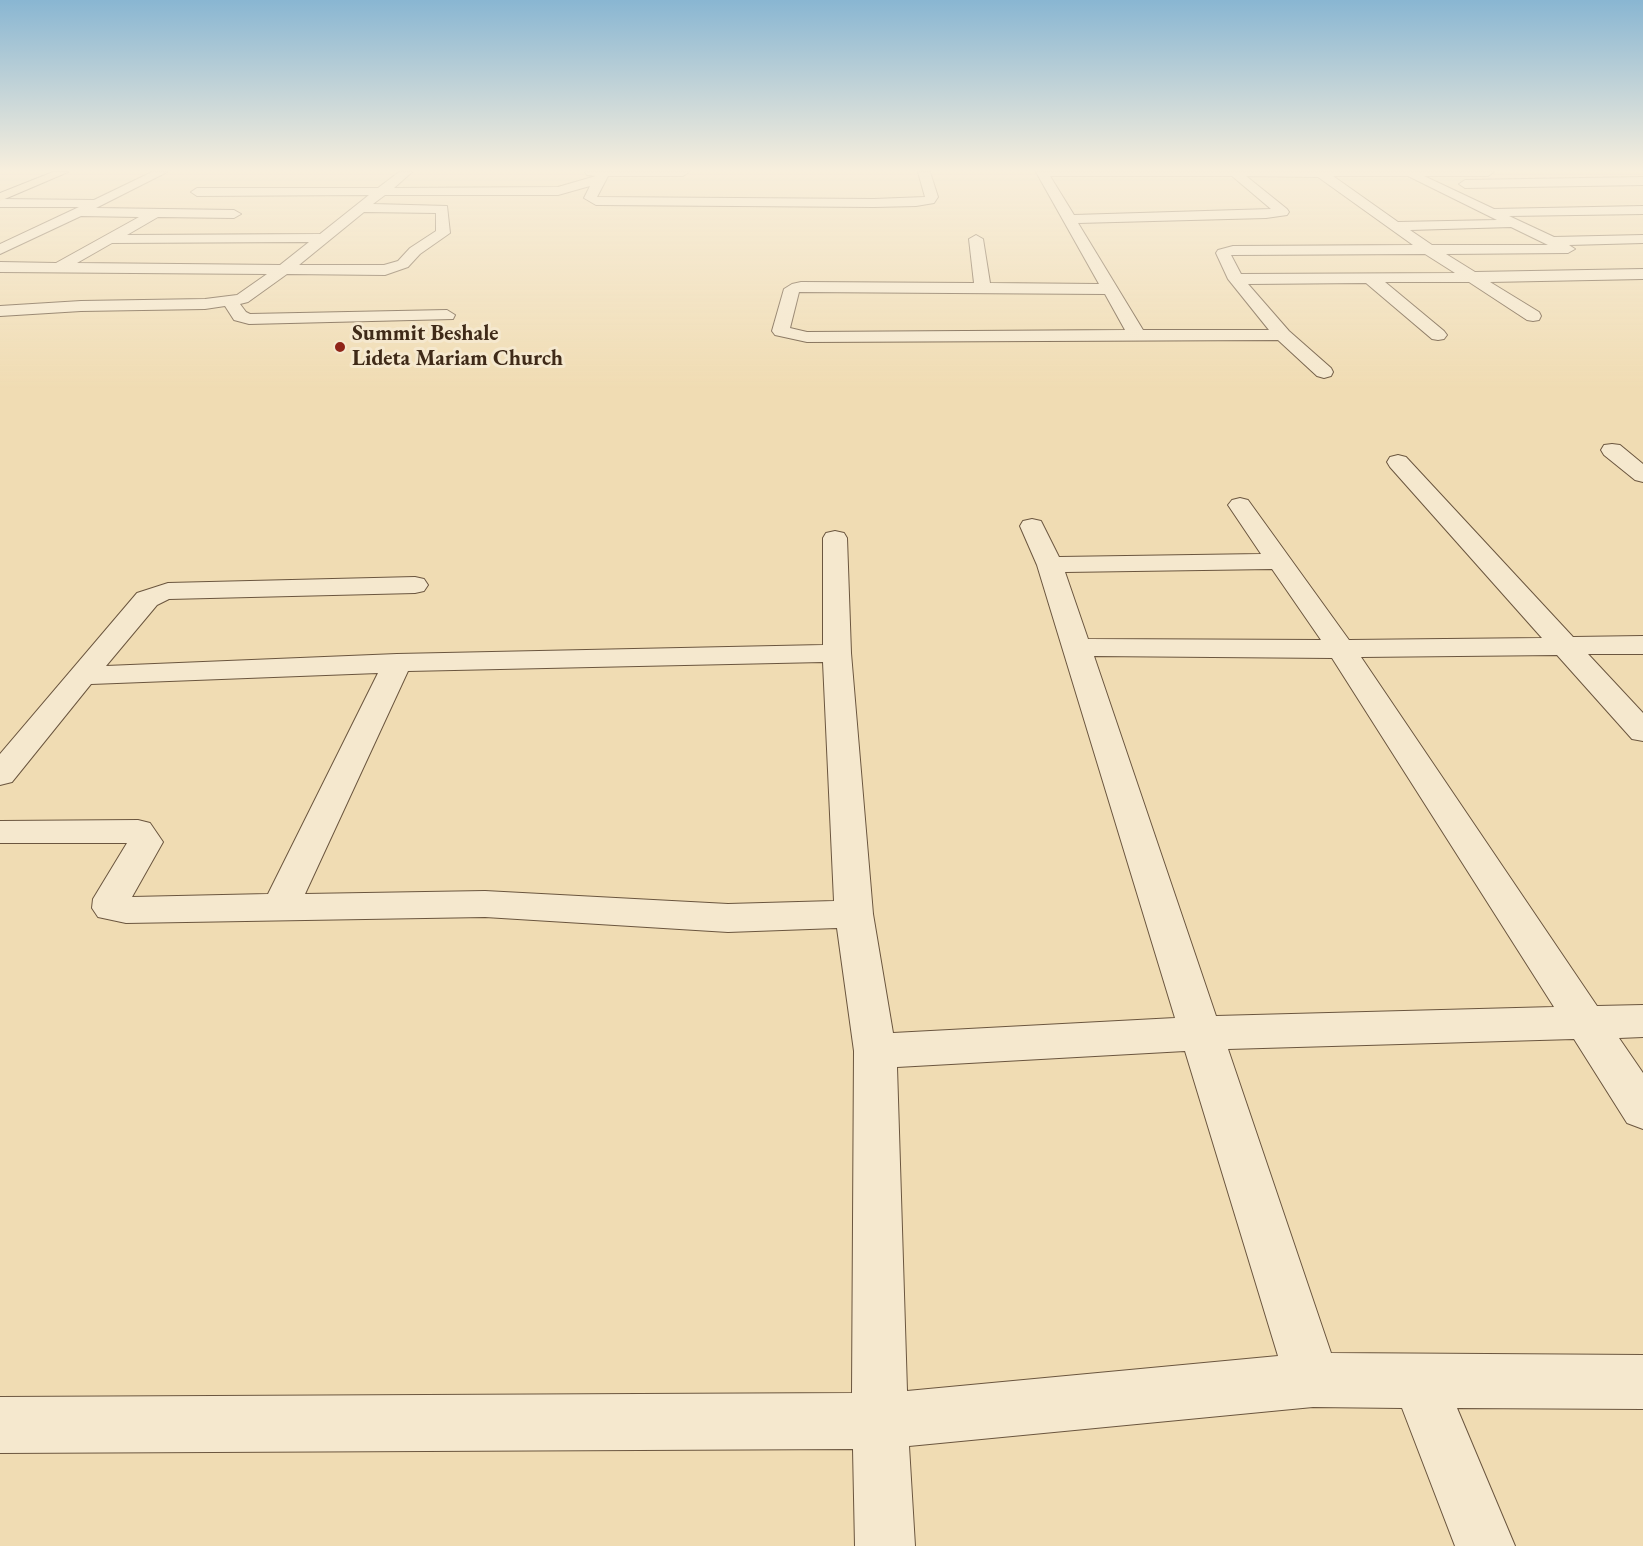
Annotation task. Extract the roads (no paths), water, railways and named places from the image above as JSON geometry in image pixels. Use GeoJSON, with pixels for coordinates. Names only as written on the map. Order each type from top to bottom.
{"type":"FeatureCollection","features":[{"type":"Feature","properties":{"kind":"street"},"geometry":{"type":"LineString","coordinates":[[29,284],[100,244]]}},
{"type":"Feature","properties":{"kind":"street"},"geometry":{"type":"LineString","coordinates":[[0,311],[81,306],[205,304],[230,301],[242,298],[284,269],[314,244]]}},
{"type":"Feature","properties":{"kind":"street"},"geometry":{"type":"LineString","coordinates":[[0,267],[284,269],[384,276],[427,244]]}},
{"type":"Feature","properties":{"kind":"street"},"geometry":{"type":"LineString","coordinates":[[977,244],[983,289]]}},
{"type":"Feature","properties":{"kind":"street"},"geometry":{"type":"LineString","coordinates":[[1085,244],[1138,337]]}},
{"type":"Feature","properties":{"kind":"street"},"geometry":{"type":"LineString","coordinates":[[1421,244],[1533,316]]}},
{"type":"Feature","properties":{"kind":"street"},"geometry":{"type":"LineString","coordinates":[[1324,372],[1283,335],[1236,279],[1223,253],[1225,251],[1428,249],[1572,251],[1558,244]]}},
{"type":"Feature","properties":{"kind":"street"},"geometry":{"type":"LineString","coordinates":[[1596,262],[1643,285]]}},
{"type":"Feature","properties":{"kind":"street"},"geometry":{"type":"LineString","coordinates":[[1236,279],[1472,278],[1643,274]]}},
{"type":"Feature","properties":{"kind":"street"},"geometry":{"type":"LineString","coordinates":[[1370,278],[1438,336]]}},
{"type":"Feature","properties":{"kind":"street"},"geometry":{"type":"LineString","coordinates":[[1110,289],[801,287],[792,289],[781,331],[807,337],[1283,335]]}},
{"type":"Feature","properties":{"kind":"street"},"geometry":{"type":"LineString","coordinates":[[351,316],[369,299]]}},
{"type":"Feature","properties":{"kind":"street"},"geometry":{"type":"LineString","coordinates":[[230,301],[240,316],[249,319],[447,315]]}},
{"type":"Feature","properties":{"kind":"street"},"geometry":{"type":"LineString","coordinates":[[1612,450],[1643,475]]}},
{"type":"Feature","properties":{"kind":"street"},"geometry":{"type":"LineString","coordinates":[[1398,462],[1643,732]]}},
{"type":"Feature","properties":{"kind":"street"},"geometry":{"type":"LineString","coordinates":[[1240,505],[1341,649],[1643,1110]]}},
{"type":"Feature","properties":{"kind":"street"},"geometry":{"type":"LineString","coordinates":[[1032,526],[1050,565],[1077,647],[1313,1380]]}},
{"type":"Feature","properties":{"kind":"street"},"geometry":{"type":"LineString","coordinates":[[835,538],[837,653],[854,914],[875,1051],[880,1421],[885,1546]]}},
{"type":"Feature","properties":{"kind":"street"},"geometry":{"type":"LineString","coordinates":[[1050,565],[1280,561]]}},
{"type":"Feature","properties":{"kind":"street"},"geometry":{"type":"LineString","coordinates":[[0,775],[147,599],[157,594],[168,591],[415,585]]}},
{"type":"Feature","properties":{"kind":"street"},"geometry":{"type":"LineString","coordinates":[[1077,647],[1341,649],[1643,645]]}},
{"type":"Feature","properties":{"kind":"street"},"geometry":{"type":"LineString","coordinates":[[82,676],[397,663],[837,653]]}},
{"type":"Feature","properties":{"kind":"street"},"geometry":{"type":"LineString","coordinates":[[280,908],[397,663]]}},
{"type":"Feature","properties":{"kind":"street"},"geometry":{"type":"LineString","coordinates":[[0,832],[138,831],[145,842],[111,899],[111,908],[126,910],[485,904],[728,918],[854,914]]}},
{"type":"Feature","properties":{"kind":"street"},"geometry":{"type":"LineString","coordinates":[[875,1051],[1202,1033],[1643,1021]]}},
{"type":"Feature","properties":{"kind":"street"},"geometry":{"type":"LineString","coordinates":[[0,1425],[880,1421],[1313,1380],[1643,1382]]}},
{"type":"Feature","properties":{"kind":"street"},"geometry":{"type":"LineString","coordinates":[[1418,1380],[1485,1546]]}},
{"type":"Feature","properties":{"kind":"place","name":"Summit Beshale Lideta Mariam Church"},"geometry":{"type":"Point","coordinates":[340,347]}}]}
